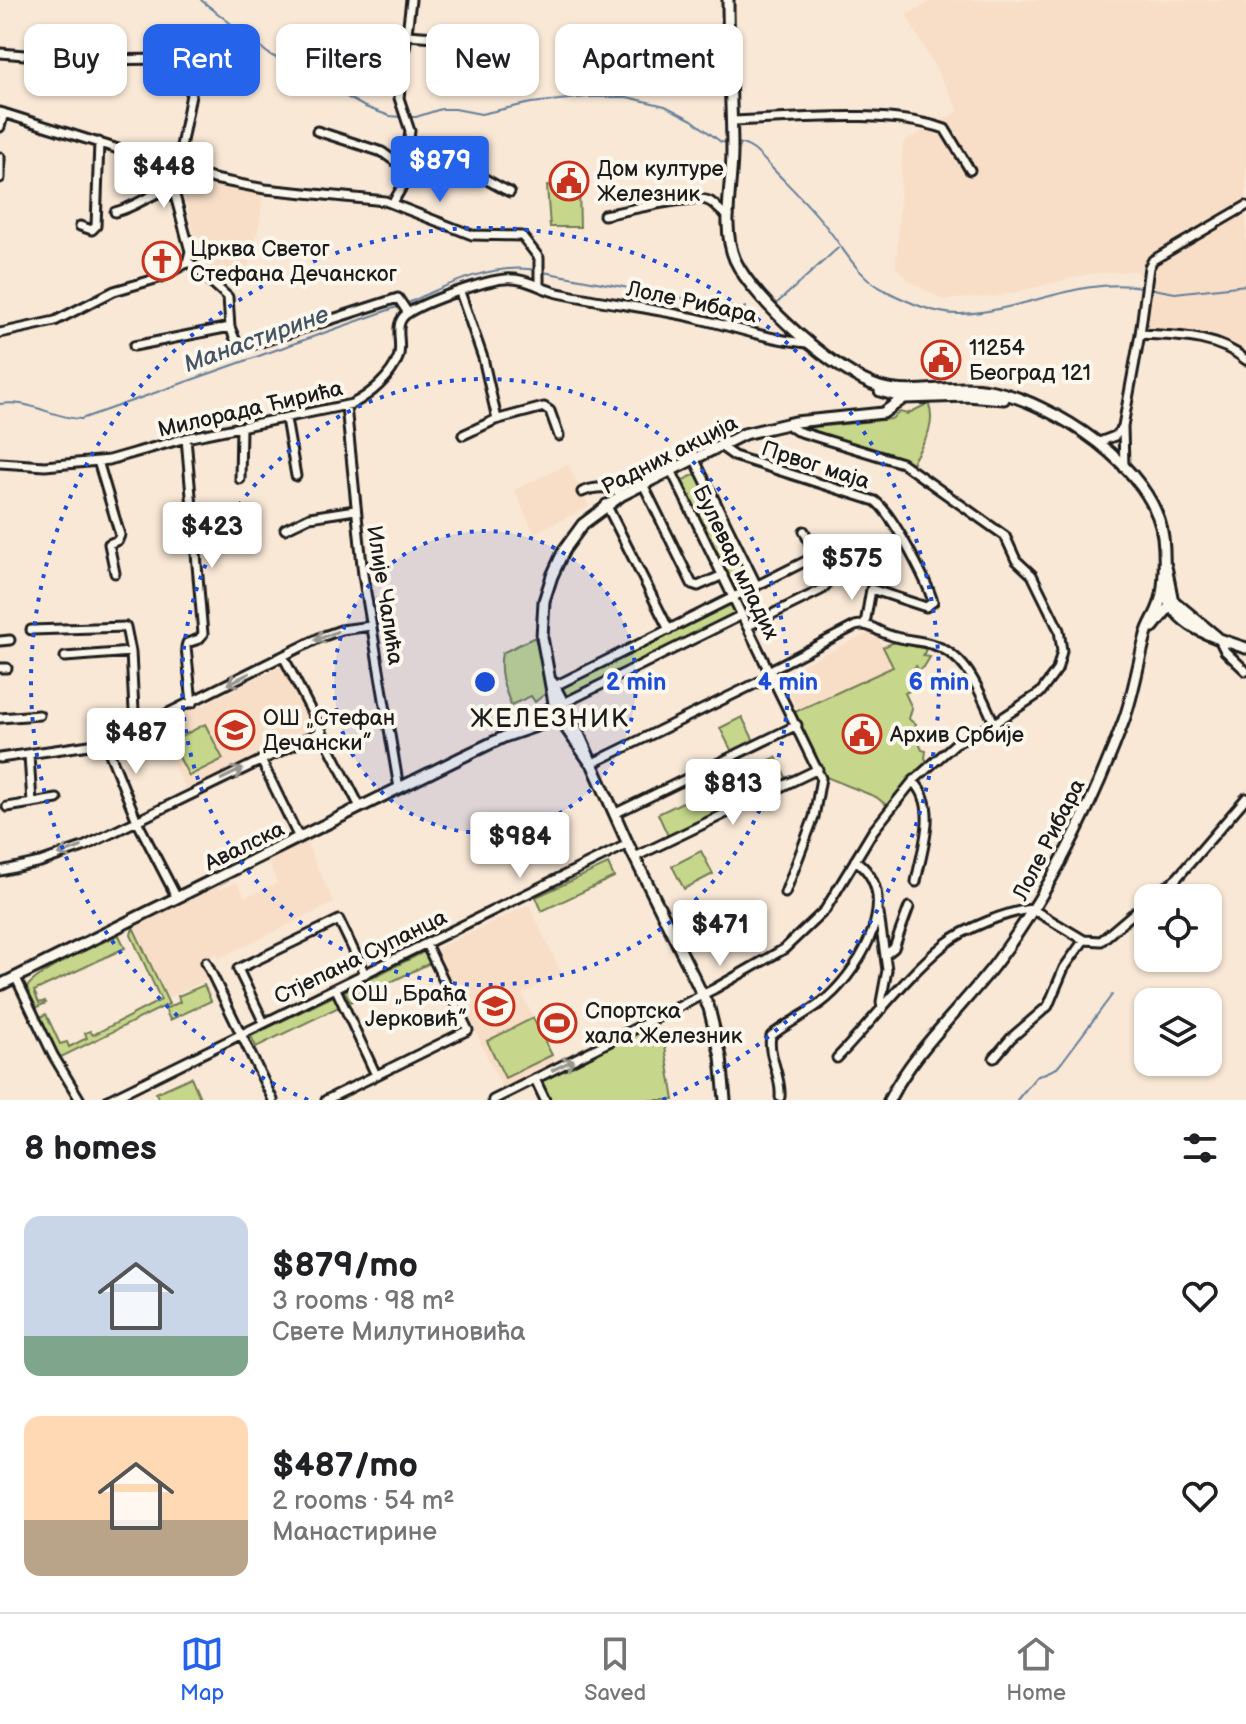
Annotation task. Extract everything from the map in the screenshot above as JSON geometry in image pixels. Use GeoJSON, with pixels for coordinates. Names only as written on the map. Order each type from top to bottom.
{"type":"FeatureCollection","features":[{"type":"Feature","properties":{"kind":"main road"},"geometry":{"type":"LineString","coordinates":[[728,0],[732,127],[731,249],[741,272],[766,303],[807,343]]}},
{"type":"Feature","properties":{"kind":"main road","name":"Лоле Рибара"},"geometry":{"type":"LineString","coordinates":[[807,343],[890,395],[967,387],[992,391],[1051,413],[1099,442],[1124,468],[1158,516],[1163,536],[1167,599],[1148,627],[1124,719],[1065,854],[1034,909],[981,982],[916,1058],[889,1100]]}},
{"type":"Feature","properties":{"kind":"main road","name":"Радних акција"},"geometry":{"type":"LineString","coordinates":[[725,1100],[721,1057],[703,994],[628,844],[586,747],[561,704],[542,637],[544,601],[558,562],[572,539],[583,524],[606,504],[756,430],[789,423],[883,413],[890,395]]}},
{"type":"Feature","properties":{"kind":"main road"},"geometry":{"type":"LineString","coordinates":[[1167,599],[1219,639],[1246,648]]}},
{"type":"Feature","properties":{"kind":"main road"},"geometry":{"type":"LineString","coordinates":[[557,718],[561,704]]}},
{"type":"Feature","properties":{"kind":"main road","name":"Авалска"},"geometry":{"type":"LineString","coordinates":[[0,985],[504,737],[561,704]]}},
{"type":"Feature","properties":{"kind":"main road","name":"Радних акција"},"geometry":{"type":"LineString","coordinates":[[557,718],[590,762]]}},
{"type":"Feature","properties":{"kind":"main road","name":"Авалска"},"geometry":{"type":"LineString","coordinates":[[504,737],[557,718]]}},
{"type":"Feature","properties":{"kind":"main road"},"geometry":{"type":"LineString","coordinates":[[534,727],[557,729],[573,742]]}},
{"type":"Feature","properties":{"kind":"street"},"geometry":{"type":"LineString","coordinates":[[408,24],[411,0]]}},
{"type":"Feature","properties":{"kind":"street"},"geometry":{"type":"LineString","coordinates":[[0,53],[86,60],[158,59],[176,62],[188,70],[194,79],[173,188],[190,251],[188,261],[177,271],[114,291],[55,321],[0,333]]}},
{"type":"Feature","properties":{"kind":"street"},"geometry":{"type":"LineString","coordinates":[[393,203],[408,171],[409,128],[399,96]]}},
{"type":"Feature","properties":{"kind":"street"},"geometry":{"type":"LineString","coordinates":[[0,127],[2,113],[177,168],[247,186],[393,203],[467,233],[522,236],[532,247],[541,266],[539,285],[503,279],[407,311],[398,298],[241,349],[236,346],[230,327],[229,301],[225,293],[199,274],[188,261]]}},
{"type":"Feature","properties":{"kind":"street"},"geometry":{"type":"LineString","coordinates":[[732,127],[891,117],[945,129],[970,170]]}},
{"type":"Feature","properties":{"kind":"street"},"geometry":{"type":"LineString","coordinates":[[317,131],[382,152],[408,171]]}},
{"type":"Feature","properties":{"kind":"street"},"geometry":{"type":"LineString","coordinates":[[80,226],[92,230],[96,227],[99,142]]}},
{"type":"Feature","properties":{"kind":"street"},"geometry":{"type":"LineString","coordinates":[[0,157],[0,178]]}},
{"type":"Feature","properties":{"kind":"street"},"geometry":{"type":"LineString","coordinates":[[408,171],[449,163],[464,167],[510,192]]}},
{"type":"Feature","properties":{"kind":"street"},"geometry":{"type":"LineString","coordinates":[[115,212],[173,188]]}},
{"type":"Feature","properties":{"kind":"street"},"geometry":{"type":"LineString","coordinates":[[604,215],[701,199],[729,216]]}},
{"type":"Feature","properties":{"kind":"street"},"geometry":{"type":"LineString","coordinates":[[1124,468],[1123,426],[1147,276],[1153,260],[1246,206]]}},
{"type":"Feature","properties":{"kind":"street","name":"Лоле Рибара"},"geometry":{"type":"LineString","coordinates":[[539,285],[562,294],[657,310],[783,341],[807,343]]}},
{"type":"Feature","properties":{"kind":"street"},"geometry":{"type":"LineString","coordinates":[[460,292],[483,358],[497,419]]}},
{"type":"Feature","properties":{"kind":"street","name":"Милорада Ћирића"},"geometry":{"type":"LineString","coordinates":[[0,463],[28,466],[118,458],[186,438],[346,406],[370,393],[395,365],[400,352],[399,326],[407,311]]}},
{"type":"Feature","properties":{"kind":"street"},"geometry":{"type":"LineString","coordinates":[[134,346],[230,327]]}},
{"type":"Feature","properties":{"kind":"street"},"geometry":{"type":"LineString","coordinates":[[1140,334],[1201,339],[1222,344],[1246,360]]}},
{"type":"Feature","properties":{"kind":"street","name":"Илије Чалића"},"geometry":{"type":"LineString","coordinates":[[346,406],[355,510],[371,626],[399,788]]}},
{"type":"Feature","properties":{"kind":"street"},"geometry":{"type":"LineString","coordinates":[[463,435],[497,419],[545,407],[550,411],[559,436]]}},
{"type":"Feature","properties":{"kind":"street"},"geometry":{"type":"LineString","coordinates":[[286,419],[296,476]]}},
{"type":"Feature","properties":{"kind":"street"},"geometry":{"type":"LineString","coordinates":[[493,1100],[703,994],[795,941],[825,910],[880,820],[913,781],[952,746],[994,723],[1046,687],[1057,670],[1061,656],[1057,626],[1030,571],[1016,560],[1007,537],[902,463],[797,431],[789,423]]}},
{"type":"Feature","properties":{"kind":"street"},"geometry":{"type":"LineString","coordinates":[[1099,442],[1115,436],[1123,426]]}},
{"type":"Feature","properties":{"kind":"street"},"geometry":{"type":"LineString","coordinates":[[240,479],[241,428]]}},
{"type":"Feature","properties":{"kind":"street"},"geometry":{"type":"LineString","coordinates":[[186,438],[203,634],[187,643],[186,647],[192,703]]}},
{"type":"Feature","properties":{"kind":"street","name":"Првог маја"},"geometry":{"type":"LineString","coordinates":[[720,446],[734,456],[880,505],[891,519],[932,603],[926,607],[871,589],[865,624]]}},
{"type":"Feature","properties":{"kind":"street"},"geometry":{"type":"LineString","coordinates":[[694,458],[757,586]]}},
{"type":"Feature","properties":{"kind":"street"},"geometry":{"type":"LineString","coordinates":[[98,461],[120,535],[109,546],[115,573]]}},
{"type":"Feature","properties":{"kind":"street","name":"Булевар младих"},"geometry":{"type":"LineString","coordinates":[[671,470],[772,672],[822,782],[816,808],[785,893]]}},
{"type":"Feature","properties":{"kind":"street"},"geometry":{"type":"LineString","coordinates":[[643,484],[692,584],[698,586],[723,575]]}},
{"type":"Feature","properties":{"kind":"street"},"geometry":{"type":"LineString","coordinates":[[582,492],[607,488],[622,495]]}},
{"type":"Feature","properties":{"kind":"street"},"geometry":{"type":"LineString","coordinates":[[606,504],[669,630]]}},
{"type":"Feature","properties":{"kind":"street"},"geometry":{"type":"LineString","coordinates":[[285,529],[310,517],[355,510]]}},
{"type":"Feature","properties":{"kind":"street"},"geometry":{"type":"LineString","coordinates":[[748,626],[824,588],[827,580],[804,531]]}},
{"type":"Feature","properties":{"kind":"street"},"geometry":{"type":"LineString","coordinates":[[554,684],[816,556]]}},
{"type":"Feature","properties":{"kind":"street"},"geometry":{"type":"LineString","coordinates":[[561,704],[742,615]]}},
{"type":"Feature","properties":{"kind":"street"},"geometry":{"type":"LineString","coordinates":[[590,762],[772,672],[855,626],[865,624],[891,636],[920,641],[952,652],[967,668],[994,723]]}},
{"type":"Feature","properties":{"kind":"street"},"geometry":{"type":"LineString","coordinates":[[0,758],[106,744],[332,633],[371,626]]}},
{"type":"Feature","properties":{"kind":"street"},"geometry":{"type":"LineString","coordinates":[[31,630],[127,628],[135,730]]}},
{"type":"Feature","properties":{"kind":"street"},"geometry":{"type":"LineString","coordinates":[[1219,639],[1223,649],[1246,671]]}},
{"type":"Feature","properties":{"kind":"street"},"geometry":{"type":"LineString","coordinates":[[0,641],[10,640]]}},
{"type":"Feature","properties":{"kind":"street"},"geometry":{"type":"LineString","coordinates":[[65,657],[131,652]]}},
{"type":"Feature","properties":{"kind":"street"},"geometry":{"type":"LineString","coordinates":[[283,656],[360,807]]}},
{"type":"Feature","properties":{"kind":"street"},"geometry":{"type":"LineString","coordinates":[[0,718],[39,715]]}},
{"type":"Feature","properties":{"kind":"street"},"geometry":{"type":"LineString","coordinates":[[614,814],[797,725]]}},
{"type":"Feature","properties":{"kind":"street"},"geometry":{"type":"LineString","coordinates":[[0,869],[60,856],[322,731]]}},
{"type":"Feature","properties":{"kind":"street"},"geometry":{"type":"LineString","coordinates":[[106,744],[137,821],[177,898]]}},
{"type":"Feature","properties":{"kind":"street"},"geometry":{"type":"LineString","coordinates":[[29,755],[32,803]]}},
{"type":"Feature","properties":{"kind":"street"},"geometry":{"type":"LineString","coordinates":[[261,760],[299,838]]}},
{"type":"Feature","properties":{"kind":"street"},"geometry":{"type":"LineString","coordinates":[[635,857],[818,769]]}},
{"type":"Feature","properties":{"kind":"street"},"geometry":{"type":"LineString","coordinates":[[913,781],[923,793],[926,812],[926,839],[920,854],[916,882]]}},
{"type":"Feature","properties":{"kind":"street"},"geometry":{"type":"LineString","coordinates":[[1169,884],[1246,798]]}},
{"type":"Feature","properties":{"kind":"street"},"geometry":{"type":"LineString","coordinates":[[7,807],[57,799]]}},
{"type":"Feature","properties":{"kind":"street","name":"Стјепана Супанца"},"geometry":{"type":"LineString","coordinates":[[108,1100],[628,844]]}},
{"type":"Feature","properties":{"kind":"street"},"geometry":{"type":"LineString","coordinates":[[855,860],[871,875],[878,912],[887,979],[882,1009]]}},
{"type":"Feature","properties":{"kind":"street"},"geometry":{"type":"LineString","coordinates":[[885,955],[894,948],[909,907]]}},
{"type":"Feature","properties":{"kind":"street"},"geometry":{"type":"LineString","coordinates":[[837,1058],[947,942],[999,917],[1034,909],[1084,940],[1096,942],[1104,940],[1134,911]]}},
{"type":"Feature","properties":{"kind":"street"},"geometry":{"type":"LineString","coordinates":[[780,1097],[780,1080],[770,1037],[809,1013],[837,988],[858,959],[878,912]]}},
{"type":"Feature","properties":{"kind":"street"},"geometry":{"type":"LineString","coordinates":[[264,1023],[238,969],[339,920],[365,974]]}},
{"type":"Feature","properties":{"kind":"street"},"geometry":{"type":"LineString","coordinates":[[994,1058],[1011,1038],[1048,1006],[1064,968],[1084,940]]}},
{"type":"Feature","properties":{"kind":"street"},"geometry":{"type":"LineString","coordinates":[[326,1100],[468,1030],[426,944]]}},
{"type":"Feature","properties":{"kind":"street"},"geometry":{"type":"LineString","coordinates":[[206,962],[273,1100]]}},
{"type":"Feature","properties":{"kind":"street"},"geometry":{"type":"LineString","coordinates":[[16,978],[53,1055],[80,1100]]}},
{"type":"Feature","properties":{"kind":"street"},"geometry":{"type":"LineString","coordinates":[[336,989],[376,1075]]}},
{"type":"Feature","properties":{"kind":"street"},"geometry":{"type":"LineString","coordinates":[[535,1079],[545,1100]]}},
{"type":"Feature","properties":{"kind":"shaded area"},"geometry":{"type":"Polygon","coordinates":[[[933,0],[1246,0],[1246,360],[1222,344],[1140,334],[1147,277],[1135,271],[1090,274],[999,296],[943,300],[908,280],[896,267],[903,142],[959,111],[906,15],[933,0]]]}},
{"type":"Feature","properties":{"kind":"shaded area"},"geometry":{"type":"Polygon","coordinates":[[[189,180],[263,194],[260,221],[244,282],[228,285],[202,266],[182,186],[189,180]]]}},
{"type":"Feature","properties":{"kind":"shaded area"},"geometry":{"type":"Polygon","coordinates":[[[568,464],[589,507],[534,533],[514,490],[568,464]]]}},
{"type":"Feature","properties":{"kind":"shaded area"},"geometry":{"type":"Polygon","coordinates":[[[874,630],[893,666],[798,711],[781,675],[874,630]]]}},
{"type":"Feature","properties":{"kind":"shaded area","name":"ОШ „Стефан Дечански”"},"geometry":{"type":"Polygon","coordinates":[[[281,666],[315,730],[188,793],[155,729],[281,666]]]}},
{"type":"Feature","properties":{"kind":"shaded area"},"geometry":{"type":"Polygon","coordinates":[[[306,842],[334,903],[218,959],[217,953],[202,961],[209,979],[168,998],[133,926],[217,885],[220,890],[237,882],[245,897],[277,883],[268,860],[306,842]]]}},
{"type":"Feature","properties":{"kind":"shaded area","name":"ОШ „Браћа Јерковић”"},"geometry":{"type":"Polygon","coordinates":[[[529,905],[562,974],[522,994],[555,1063],[502,1088],[436,949],[529,905]]]}},
{"type":"Feature","properties":{"kind":"green space"},"geometry":{"type":"Polygon","coordinates":[[[547,186],[579,187],[580,227],[550,227],[547,186]]]}},
{"type":"Feature","properties":{"kind":"green space"},"geometry":{"type":"Polygon","coordinates":[[[929,405],[931,422],[923,445],[910,467],[794,427],[883,416],[879,420],[807,428],[891,419],[900,412],[907,414],[929,405]]]}},
{"type":"Feature","properties":{"kind":"green space"},"geometry":{"type":"Polygon","coordinates":[[[700,472],[755,585],[737,595],[679,482],[700,472]]]}},
{"type":"Feature","properties":{"kind":"green space"},"geometry":{"type":"Polygon","coordinates":[[[732,601],[738,615],[568,699],[561,685],[732,601]]]}},
{"type":"Feature","properties":{"kind":"green space"},"geometry":{"type":"Polygon","coordinates":[[[535,637],[546,684],[545,694],[535,702],[531,696],[511,705],[501,673],[502,653],[535,637]]]}},
{"type":"Feature","properties":{"kind":"green space"},"geometry":{"type":"Polygon","coordinates":[[[895,642],[926,649],[923,656],[930,657],[924,667],[919,670],[916,666],[910,671],[913,678],[908,680],[913,689],[905,693],[912,708],[909,719],[916,725],[915,734],[922,750],[926,751],[929,766],[890,808],[876,797],[826,777],[795,712],[893,667],[883,647],[895,642]]]}},
{"type":"Feature","properties":{"kind":"green space"},"geometry":{"type":"Polygon","coordinates":[[[742,717],[754,741],[732,752],[720,728],[742,717]]]}},
{"type":"Feature","properties":{"kind":"green space"},"geometry":{"type":"Polygon","coordinates":[[[205,724],[223,759],[189,776],[171,742],[205,724]]]}},
{"type":"Feature","properties":{"kind":"green space"},"geometry":{"type":"Polygon","coordinates":[[[776,757],[788,781],[669,838],[658,814],[776,757]]]}},
{"type":"Feature","properties":{"kind":"green space"},"geometry":{"type":"Polygon","coordinates":[[[701,851],[713,874],[684,889],[672,866],[701,851]]]}},
{"type":"Feature","properties":{"kind":"green space"},"geometry":{"type":"Polygon","coordinates":[[[608,864],[614,877],[542,911],[536,897],[608,864]]]}},
{"type":"Feature","properties":{"kind":"green space"},"geometry":{"type":"Polygon","coordinates":[[[133,927],[169,1004],[59,1058],[38,1018],[46,1014],[60,1044],[67,1042],[69,1047],[87,1038],[85,1033],[90,1031],[93,1035],[161,1000],[131,935],[133,927]]]}},
{"type":"Feature","properties":{"kind":"green space"},"geometry":{"type":"Polygon","coordinates":[[[119,935],[125,948],[34,991],[39,1003],[46,1003],[35,1008],[26,989],[31,982],[68,959],[119,935]]]}},
{"type":"Feature","properties":{"kind":"green space"},"geometry":{"type":"Polygon","coordinates":[[[426,951],[432,962],[350,1002],[345,991],[426,951]]]}},
{"type":"Feature","properties":{"kind":"green space"},"geometry":{"type":"Polygon","coordinates":[[[204,985],[211,1001],[170,1020],[165,1009],[180,1002],[178,996],[204,985]]]}},
{"type":"Feature","properties":{"kind":"green space"},"geometry":{"type":"Polygon","coordinates":[[[336,995],[341,1006],[256,1047],[251,1036],[336,995]]]}},
{"type":"Feature","properties":{"kind":"green space"},"geometry":{"type":"Polygon","coordinates":[[[533,1018],[552,1055],[505,1078],[487,1041],[533,1018]]]}},
{"type":"Feature","properties":{"kind":"green space"},"geometry":{"type":"Polygon","coordinates":[[[655,1025],[665,1047],[674,1100],[548,1100],[540,1082],[655,1025]]]}},
{"type":"Feature","properties":{"kind":"green space"},"geometry":{"type":"Polygon","coordinates":[[[191,1077],[201,1100],[159,1100],[156,1093],[191,1077]]]}},
{"type":"Feature","properties":{"kind":"waterway"},"geometry":{"type":"LineString","coordinates":[[201,0],[269,54],[365,107],[401,117]]}},
{"type":"Feature","properties":{"kind":"waterway"},"geometry":{"type":"LineString","coordinates":[[408,117],[441,109],[481,114],[531,103],[588,97],[627,97],[665,106],[692,120],[721,142],[730,143]]}},
{"type":"Feature","properties":{"kind":"waterway"},"geometry":{"type":"LineString","coordinates":[[736,143],[755,151],[800,197],[868,279],[922,307],[961,314],[984,312],[1073,290],[1118,285],[1142,287]]}},
{"type":"Feature","properties":{"kind":"waterway","name":"Манастирине"},"geometry":{"type":"LineString","coordinates":[[776,304],[838,248]]}},
{"type":"Feature","properties":{"kind":"waterway","name":"Манастирине"},"geometry":{"type":"LineString","coordinates":[[406,304],[487,272],[520,268],[537,270]]}},
{"type":"Feature","properties":{"kind":"waterway","name":"Манастирине"},"geometry":{"type":"LineString","coordinates":[[543,272],[741,309],[746,307]]}},
{"type":"Feature","properties":{"kind":"waterway"},"geometry":{"type":"LineString","coordinates":[[1148,288],[1175,293],[1246,285]]}},
{"type":"Feature","properties":{"kind":"waterway","name":"Манастирине"},"geometry":{"type":"LineString","coordinates":[[0,404],[21,404],[81,419],[400,306]]}},
{"type":"Feature","properties":{"kind":"waterway"},"geometry":{"type":"LineString","coordinates":[[1017,1100],[1036,1077],[1057,1068],[1112,995]]}},
{"type":"Feature","properties":{"kind":"place","name":"Дом културе Железник"},"geometry":{"type":"Point","coordinates":[569,181]}},
{"type":"Feature","properties":{"kind":"place","name":"Црква Светог Стефана Дечанског"},"geometry":{"type":"Point","coordinates":[162,261]}},
{"type":"Feature","properties":{"kind":"place","name":"11254 Београд 121"},"geometry":{"type":"Point","coordinates":[941,360]}},
{"type":"Feature","properties":{"kind":"place","name":"ОШ „Стефан Дечански”"},"geometry":{"type":"Point","coordinates":[235,730]}},
{"type":"Feature","properties":{"kind":"place","name":"Архив Србије"},"geometry":{"type":"Point","coordinates":[862,734]}},
{"type":"Feature","properties":{"kind":"place","name":"ОШ „Браћа Јерковић”"},"geometry":{"type":"Point","coordinates":[495,1006]}},
{"type":"Feature","properties":{"kind":"place","name":"Спортска хала Железник"},"geometry":{"type":"Point","coordinates":[557,1023]}},
{"type":"Feature","properties":{"kind":"district","name":"ЖЕЛЕЗНИК"},"geometry":{"type":"Point","coordinates":[550,718]}}]}
